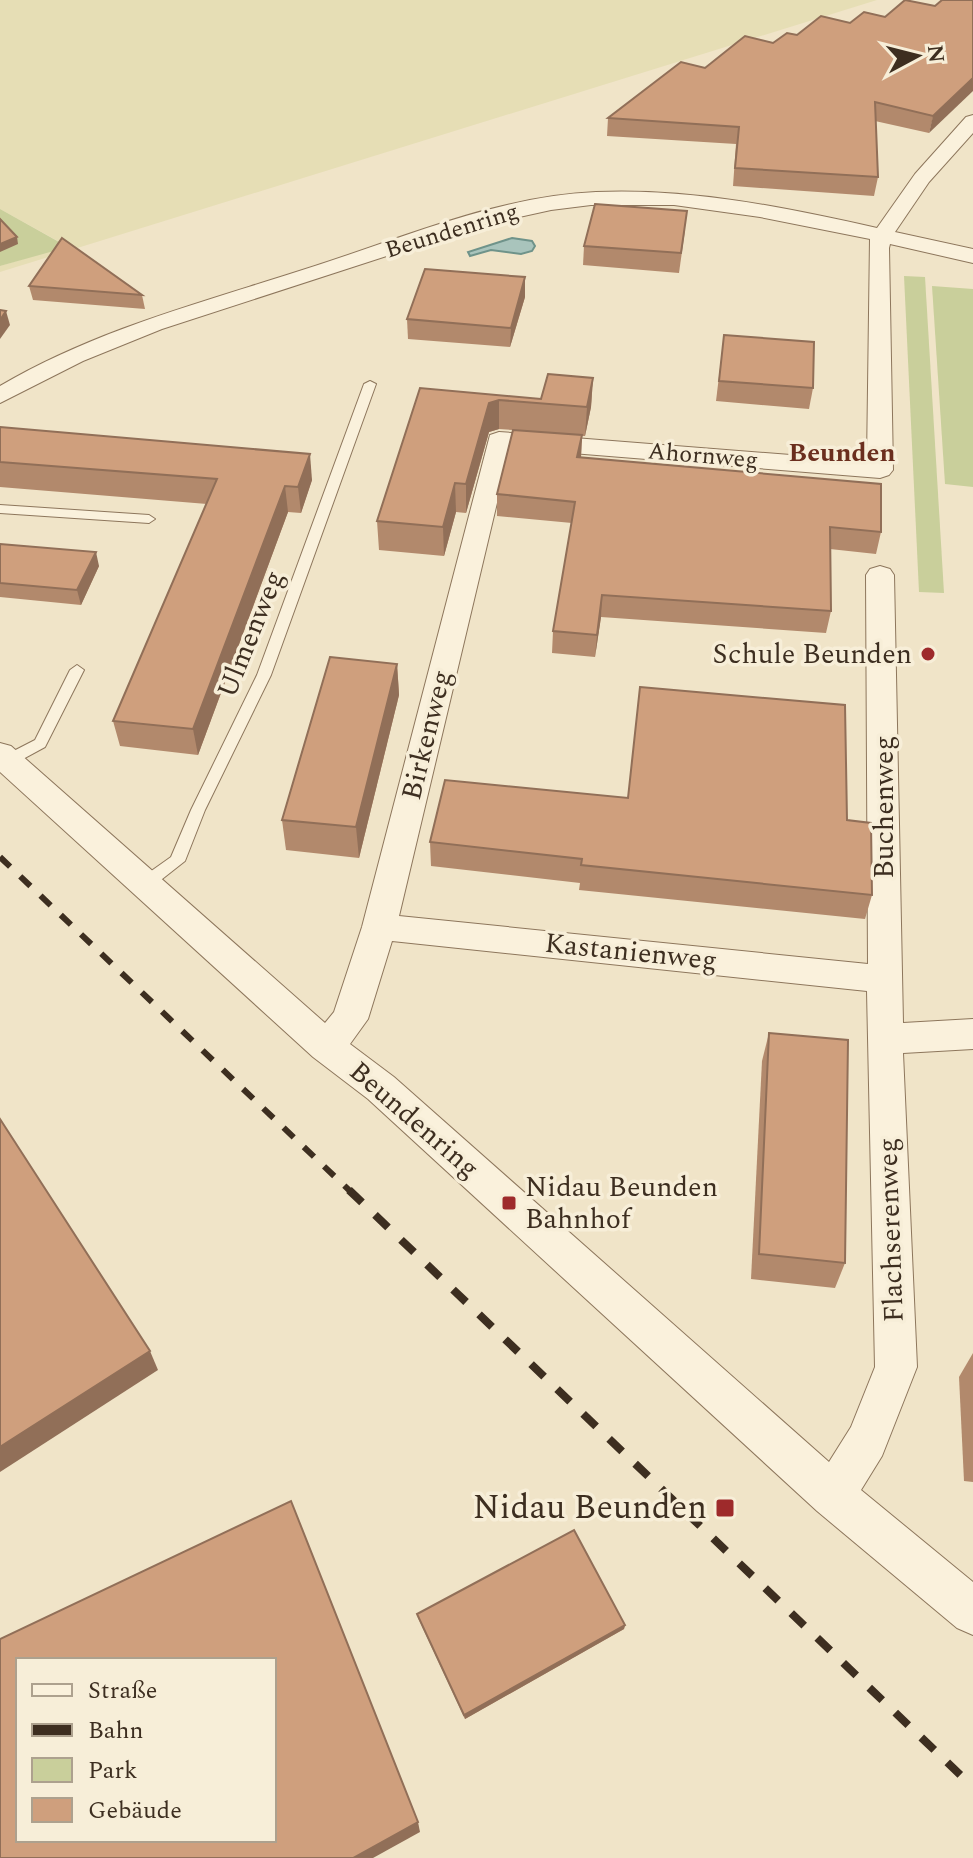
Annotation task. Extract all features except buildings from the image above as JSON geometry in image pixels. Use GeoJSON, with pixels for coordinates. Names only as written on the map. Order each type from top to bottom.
{"type":"FeatureCollection","features":[{"type":"Feature","properties":{"kind":"street"},"geometry":{"type":"LineString","coordinates":[[881,237],[922,178],[973,121]]}},
{"type":"Feature","properties":{"kind":"street","name":"Beundenring"},"geometry":{"type":"LineString","coordinates":[[0,396],[103,343],[378,254],[439,229],[541,204],[600,198],[664,198],[727,205],[973,256]]}},
{"type":"Feature","properties":{"kind":"street","name":"Ahornweg"},"geometry":{"type":"LineString","coordinates":[[527,441],[880,470],[878,248],[881,237]]}},
{"type":"Feature","properties":{"kind":"street","name":"Birkenweg"},"geometry":{"type":"LineString","coordinates":[[326,1046],[350,1019],[379,927],[499,440],[527,441]]}},
{"type":"Feature","properties":{"kind":"street","name":"Buchenweg"},"geometry":{"type":"LineString","coordinates":[[880,575],[885,824],[884,1039]]}},
{"type":"Feature","properties":{"kind":"street","name":"Beundenring"},"geometry":{"type":"LineString","coordinates":[[4,758],[326,1046],[381,1088],[833,1495],[973,1612]]}},
{"type":"Feature","properties":{"kind":"street","name":"Kastanienweg"},"geometry":{"type":"LineString","coordinates":[[379,927],[883,979]]}},
{"type":"Feature","properties":{"kind":"street"},"geometry":{"type":"LineString","coordinates":[[884,1039],[973,1034]]}},
{"type":"Feature","properties":{"kind":"street","name":"Flachserenweg"},"geometry":{"type":"LineString","coordinates":[[833,1495],[867,1441],[896,1367],[884,1039]]}},
{"type":"Feature","properties":{"kind":"lane","name":"Ulmenweg"},"geometry":{"type":"LineString","coordinates":[[146,883],[177,861],[198,810],[264,675],[370,384]]}},
{"type":"Feature","properties":{"kind":"lane"},"geometry":{"type":"LineString","coordinates":[[0,509],[149,519]]}},
{"type":"Feature","properties":{"kind":"lane"},"geometry":{"type":"LineString","coordinates":[[4,758],[40,743],[77,670]]}},
{"type":"Feature","properties":{"kind":"shaded area"},"geometry":{"type":"Polygon","coordinates":[[[0,0],[877,0],[0,272],[0,266],[67,246],[0,209],[0,0]]]}},
{"type":"Feature","properties":{"kind":"green space"},"geometry":{"type":"Polygon","coordinates":[[[0,209],[68,247],[0,266],[0,209]]]}},
{"type":"Feature","properties":{"kind":"green space"},"geometry":{"type":"Polygon","coordinates":[[[904,276],[925,277],[944,593],[919,592],[904,276]]]}},
{"type":"Feature","properties":{"kind":"green space"},"geometry":{"type":"Polygon","coordinates":[[[932,286],[973,289],[973,487],[945,484],[932,286]]]}},
{"type":"Feature","properties":{"kind":"water"},"geometry":{"type":"Polygon","coordinates":[[[512,238],[532,241],[535,246],[532,251],[521,254],[491,250],[470,256],[468,252],[512,238]]]}},
{"type":"Feature","properties":{"kind":"railway"},"geometry":{"type":"LineString","coordinates":[[0,857],[351,1192]]}},
{"type":"Feature","properties":{"kind":"railway"},"geometry":{"type":"LineString","coordinates":[[349,1190],[973,1787]]}},
{"type":"Feature","properties":{"kind":"place","name":"Schule Beunden"},"geometry":{"type":"Point","coordinates":[928,654]}},
{"type":"Feature","properties":{"kind":"place","name":"Nidau Beunden Bahnhof"},"geometry":{"type":"Point","coordinates":[509,1203]}},
{"type":"Feature","properties":{"kind":"place","name":"Nidau Beunden"},"geometry":{"type":"Point","coordinates":[725,1508]}},
{"type":"Feature","properties":{"kind":"district","name":"Beunden"},"geometry":{"type":"Point","coordinates":[842,453]}}]}
